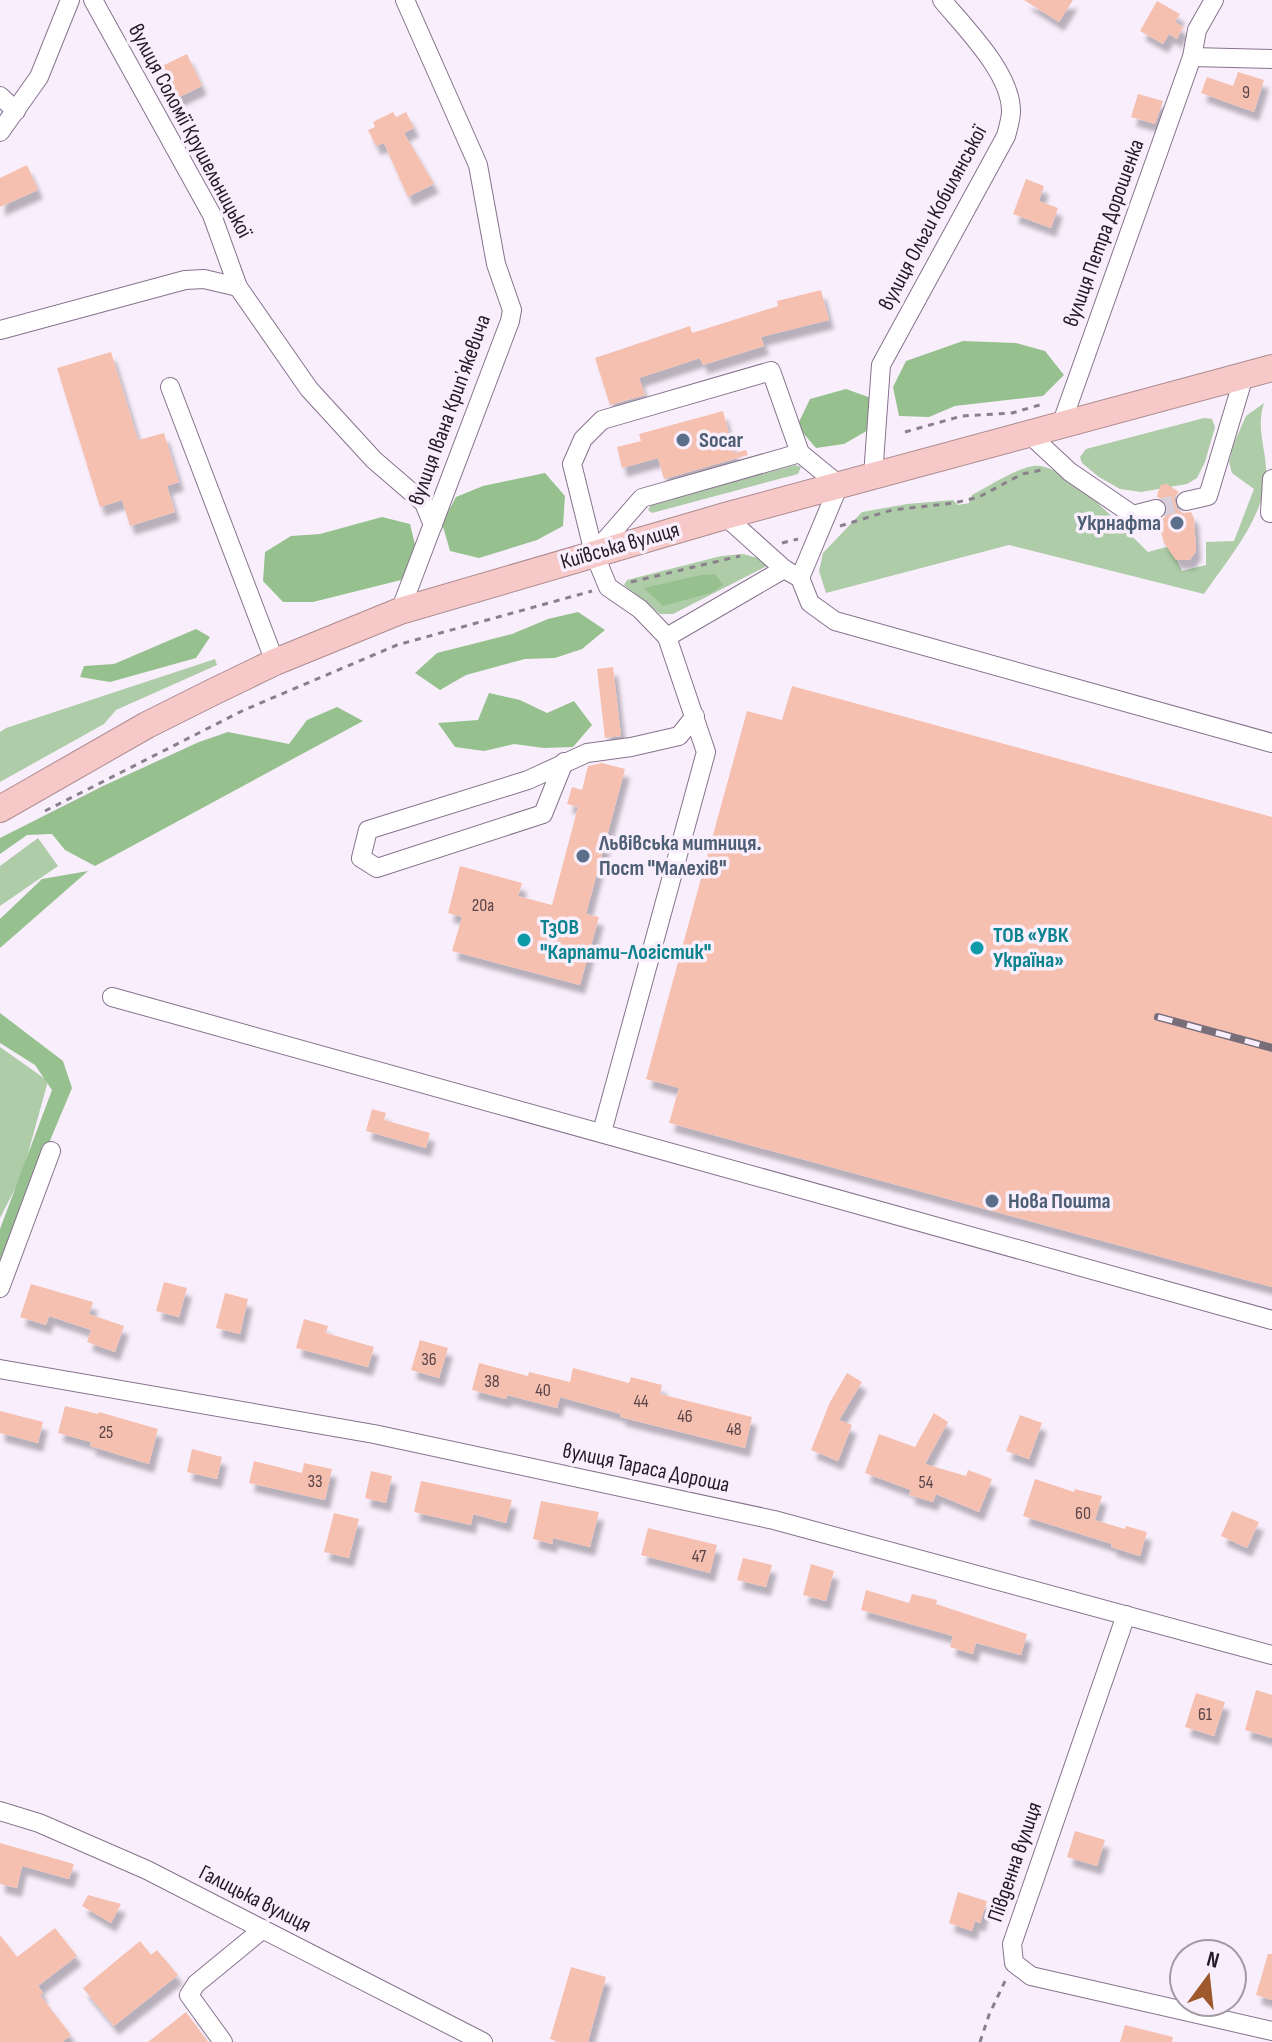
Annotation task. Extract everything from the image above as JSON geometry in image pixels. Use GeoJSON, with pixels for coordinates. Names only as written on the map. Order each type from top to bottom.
{"type":"FeatureCollection","features":[{"type":"Feature","properties":{"kind":"highway","name":"Київська вулиця"},"geometry":{"type":"LineString","coordinates":[[0,809],[192,702],[275,662],[400,611],[725,516],[1272,368]]}},
{"type":"Feature","properties":{"kind":"street"},"geometry":{"type":"LineString","coordinates":[[0,132],[39,77],[70,0]]}},
{"type":"Feature","properties":{"kind":"street","name":"вулиця Соломії Крушельницької"},"geometry":{"type":"LineString","coordinates":[[93,0],[212,215],[238,287],[309,389],[374,460],[424,503],[433,525]]}},
{"type":"Feature","properties":{"kind":"street","name":"вулиця Івана Крипʼякевича"},"geometry":{"type":"LineString","coordinates":[[400,611],[512,310],[496,264],[478,165],[405,0]]}},
{"type":"Feature","properties":{"kind":"street","name":"вулиця Ольги Кобилянської"},"geometry":{"type":"LineString","coordinates":[[873,476],[881,365],[1006,136],[1011,111],[1007,90],[990,60],[942,0]]}},
{"type":"Feature","properties":{"kind":"street","name":"вулиця Петра Дорошенка"},"geometry":{"type":"LineString","coordinates":[[1061,425],[1192,57],[1197,30],[1214,0]]}},
{"type":"Feature","properties":{"kind":"street"},"geometry":{"type":"LineString","coordinates":[[1192,57],[1272,59]]}},
{"type":"Feature","properties":{"kind":"street"},"geometry":{"type":"LineString","coordinates":[[0,96],[16,111]]}},
{"type":"Feature","properties":{"kind":"street"},"geometry":{"type":"LineString","coordinates":[[0,330],[185,280],[204,279],[238,287]]}},
{"type":"Feature","properties":{"kind":"street"},"geometry":{"type":"LineString","coordinates":[[602,1132],[706,752],[667,637],[640,609],[608,587],[594,553],[572,464],[583,439],[602,420],[771,371],[800,453],[839,485],[819,532],[792,574],[667,637]]}},
{"type":"Feature","properties":{"kind":"street"},"geometry":{"type":"LineString","coordinates":[[1186,501],[1208,496],[1244,376]]}},
{"type":"Feature","properties":{"kind":"street"},"geometry":{"type":"LineString","coordinates":[[170,387],[275,662]]}},
{"type":"Feature","properties":{"kind":"street"},"geometry":{"type":"LineString","coordinates":[[1028,433],[1070,472],[1133,515],[1156,509]]}},
{"type":"Feature","properties":{"kind":"street"},"geometry":{"type":"LineString","coordinates":[[594,553],[642,498],[800,453]]}},
{"type":"Feature","properties":{"kind":"street"},"geometry":{"type":"LineString","coordinates":[[1270,513],[1272,479]]}},
{"type":"Feature","properties":{"kind":"street"},"geometry":{"type":"LineString","coordinates":[[725,516],[792,574],[810,603],[835,621],[1272,743]]}},
{"type":"Feature","properties":{"kind":"street"},"geometry":{"type":"LineString","coordinates":[[564,762],[543,814],[377,868],[361,858],[368,830],[528,780],[564,762],[587,753],[679,736],[695,716]]}},
{"type":"Feature","properties":{"kind":"street"},"geometry":{"type":"LineString","coordinates":[[112,997],[1272,1320]]}},
{"type":"Feature","properties":{"kind":"street"},"geometry":{"type":"LineString","coordinates":[[0,1288],[51,1151]]}},
{"type":"Feature","properties":{"kind":"street","name":"вулиця Тараса Дороша"},"geometry":{"type":"LineString","coordinates":[[0,1369],[260,1413],[504,1461],[774,1520],[1272,1655]]}},
{"type":"Feature","properties":{"kind":"street","name":"Південна вулиця"},"geometry":{"type":"LineString","coordinates":[[1014,1963],[1012,1944],[1126,1615]]}},
{"type":"Feature","properties":{"kind":"street","name":"Галицька вулиця"},"geometry":{"type":"LineString","coordinates":[[0,1811],[39,1823],[147,1870],[481,2041]]}},
{"type":"Feature","properties":{"kind":"street"},"geometry":{"type":"LineString","coordinates":[[223,2042],[189,1995],[196,1984],[263,1929]]}},
{"type":"Feature","properties":{"kind":"street"},"geometry":{"type":"LineString","coordinates":[[1014,1963],[1031,1976],[1272,2031]]}},
{"type":"Feature","properties":{"kind":"path"},"geometry":{"type":"LineString","coordinates":[[905,432],[962,416],[1012,413],[1043,404]]}},
{"type":"Feature","properties":{"kind":"path"},"geometry":{"type":"LineString","coordinates":[[41,813],[244,710],[397,645],[608,587],[762,549],[892,510],[979,497],[1030,471],[1070,472]]}},
{"type":"Feature","properties":{"kind":"path"},"geometry":{"type":"LineString","coordinates":[[980,2042],[989,2015],[1014,1963]]}},
{"type":"Feature","properties":{"kind":"green space"},"geometry":{"type":"Polygon","coordinates":[[[963,341],[1016,343],[1045,351],[1064,375],[1043,396],[955,406],[929,417],[899,416],[893,387],[906,361],[963,341]]]}},
{"type":"Feature","properties":{"kind":"green space"},"geometry":{"type":"Polygon","coordinates":[[[846,389],[874,399],[870,429],[844,444],[816,448],[797,426],[810,399],[846,389]]]}},
{"type":"Feature","properties":{"kind":"green space"},"geometry":{"type":"Polygon","coordinates":[[[1264,403],[1261,432],[1266,478],[1263,494],[1251,525],[1204,594],[1009,545],[826,593],[819,571],[823,553],[862,512],[953,500],[958,505],[969,503],[972,495],[1006,476],[1033,466],[1052,470],[1081,489],[1148,552],[1170,546],[1182,571],[1206,565],[1206,542],[1234,541],[1254,489],[1232,473],[1229,462],[1246,416],[1264,403]]]}},
{"type":"Feature","properties":{"kind":"green space"},"geometry":{"type":"Polygon","coordinates":[[[1204,418],[1212,419],[1215,427],[1205,462],[1197,478],[1187,484],[1141,492],[1120,489],[1082,463],[1080,457],[1086,449],[1204,418]]]}},
{"type":"Feature","properties":{"kind":"green space"},"geometry":{"type":"Polygon","coordinates":[[[795,465],[801,467],[798,474],[652,513],[648,510],[651,505],[795,465]]]}},
{"type":"Feature","properties":{"kind":"green space"},"geometry":{"type":"Polygon","coordinates":[[[545,473],[565,496],[563,526],[537,540],[479,558],[450,551],[442,523],[456,497],[483,486],[545,473]]]}},
{"type":"Feature","properties":{"kind":"green space"},"geometry":{"type":"Polygon","coordinates":[[[382,517],[410,524],[417,553],[401,580],[313,602],[283,602],[263,581],[265,552],[291,536],[320,534],[382,517]]]}},
{"type":"Feature","properties":{"kind":"green space"},"geometry":{"type":"Polygon","coordinates":[[[743,554],[765,560],[769,565],[673,614],[660,614],[624,585],[627,580],[721,556],[743,554]]]}},
{"type":"Feature","properties":{"kind":"green space"},"geometry":{"type":"Polygon","coordinates":[[[715,574],[723,585],[711,593],[663,606],[644,588],[701,575],[715,574]]]}},
{"type":"Feature","properties":{"kind":"green space"},"geometry":{"type":"Polygon","coordinates":[[[578,612],[605,630],[582,649],[555,658],[525,659],[466,675],[440,690],[415,673],[437,653],[512,634],[548,619],[578,612]]]}},
{"type":"Feature","properties":{"kind":"green space"},"geometry":{"type":"Polygon","coordinates":[[[196,629],[210,637],[196,658],[110,682],[80,677],[84,666],[114,664],[196,629]]]}},
{"type":"Feature","properties":{"kind":"green space"},"geometry":{"type":"Polygon","coordinates":[[[215,659],[217,665],[116,710],[104,724],[0,782],[0,732],[6,728],[215,659]]]}},
{"type":"Feature","properties":{"kind":"green space"},"geometry":{"type":"Polygon","coordinates":[[[489,693],[520,700],[547,713],[574,701],[592,725],[573,747],[544,748],[514,744],[484,751],[455,747],[438,723],[478,720],[489,693]]]}},
{"type":"Feature","properties":{"kind":"green space"},"geometry":{"type":"Polygon","coordinates":[[[337,707],[363,721],[95,866],[65,850],[52,834],[27,835],[0,854],[0,838],[199,742],[228,732],[289,744],[307,720],[337,707]]]}},
{"type":"Feature","properties":{"kind":"green space"},"geometry":{"type":"Polygon","coordinates":[[[38,838],[58,866],[0,906],[0,866],[38,838]]]}},
{"type":"Feature","properties":{"kind":"green space"},"geometry":{"type":"Polygon","coordinates":[[[88,871],[0,948],[0,919],[42,879],[88,871]]]}},
{"type":"Feature","properties":{"kind":"green space"},"geometry":{"type":"Polygon","coordinates":[[[0,1013],[63,1061],[72,1088],[0,1260],[0,1229],[52,1090],[35,1065],[0,1043],[0,1013]]]}},
{"type":"Feature","properties":{"kind":"green space"},"geometry":{"type":"Polygon","coordinates":[[[0,1047],[48,1081],[22,1175],[0,1218],[0,1047]]]}},
{"type":"Feature","properties":{"kind":"building"},"geometry":{"type":"Polygon","coordinates":[[[1024,0],[1073,0],[1059,22],[1024,0]]]}},
{"type":"Feature","properties":{"kind":"building"},"geometry":{"type":"Polygon","coordinates":[[[1157,1],[1180,14],[1175,22],[1183,27],[1177,39],[1169,34],[1163,44],[1140,31],[1157,1]]]}},
{"type":"Feature","properties":{"kind":"building"},"geometry":{"type":"Polygon","coordinates":[[[187,54],[202,86],[175,99],[160,67],[187,54]]]}},
{"type":"Feature","properties":{"kind":"building"},"geometry":{"type":"Polygon","coordinates":[[[1238,72],[1264,80],[1254,112],[1201,93],[1207,77],[1233,86],[1238,72]]]}},
{"type":"Feature","properties":{"kind":"building"},"geometry":{"type":"Polygon","coordinates":[[[1138,94],[1163,101],[1155,124],[1131,117],[1138,94]]]}},
{"type":"Feature","properties":{"kind":"building"},"geometry":{"type":"Polygon","coordinates":[[[393,112],[396,117],[406,112],[414,128],[404,133],[434,184],[408,197],[384,143],[376,146],[368,130],[375,127],[373,122],[393,112]]]}},
{"type":"Feature","properties":{"kind":"building"},"geometry":{"type":"Polygon","coordinates":[[[27,165],[38,190],[0,207],[0,178],[27,165]]]}},
{"type":"Feature","properties":{"kind":"building"},"geometry":{"type":"Polygon","coordinates":[[[1026,179],[1044,186],[1039,201],[1058,208],[1051,228],[1013,214],[1026,179]]]}},
{"type":"Feature","properties":{"kind":"building"},"geometry":{"type":"Polygon","coordinates":[[[821,290],[829,320],[761,337],[764,346],[703,365],[700,358],[639,378],[645,395],[610,405],[595,358],[690,326],[692,333],[778,306],[777,301],[821,290]]]}},
{"type":"Feature","properties":{"kind":"building"},"geometry":{"type":"Polygon","coordinates":[[[111,352],[138,440],[164,433],[179,482],[167,486],[175,512],[130,526],[122,500],[100,507],[57,368],[111,352]]]}},
{"type":"Feature","properties":{"kind":"building"},"geometry":{"type":"Polygon","coordinates":[[[723,411],[734,453],[746,450],[748,455],[664,479],[658,458],[622,468],[617,447],[641,441],[639,434],[723,411]]]}},
{"type":"Feature","properties":{"kind":"building","name":"Укрнафта"},"geometry":{"type":"Polygon","coordinates":[[[1167,484],[1179,492],[1174,498],[1177,509],[1183,513],[1191,512],[1194,518],[1196,551],[1190,560],[1176,560],[1164,543],[1158,521],[1165,517],[1168,507],[1164,500],[1157,497],[1161,485],[1167,484]]]}},
{"type":"Feature","properties":{"kind":"building"},"geometry":{"type":"Polygon","coordinates":[[[613,667],[621,736],[605,738],[597,669],[613,667]]]}},
{"type":"Feature","properties":{"kind":"building","name":"ТОВ «УВК Україна»"},"geometry":{"type":"Polygon","coordinates":[[[792,686],[1272,817],[1272,1287],[669,1123],[679,1088],[646,1079],[747,711],[782,720],[792,686]]]}},
{"type":"Feature","properties":{"kind":"building"},"geometry":{"type":"Polygon","coordinates":[[[602,763],[625,769],[586,914],[599,917],[580,985],[452,951],[462,917],[448,913],[460,866],[522,883],[518,896],[552,905],[578,807],[567,804],[572,787],[582,790],[588,766],[602,763]]]}},
{"type":"Feature","properties":{"kind":"building"},"geometry":{"type":"Polygon","coordinates":[[[372,1109],[386,1113],[384,1120],[430,1133],[426,1148],[366,1131],[372,1109]]]}},
{"type":"Feature","properties":{"kind":"building"},"geometry":{"type":"Polygon","coordinates":[[[164,1282],[187,1288],[179,1317],[156,1311],[164,1282]]]}},
{"type":"Feature","properties":{"kind":"building"},"geometry":{"type":"Polygon","coordinates":[[[31,1284],[93,1302],[89,1314],[124,1326],[115,1352],[87,1342],[91,1330],[49,1316],[46,1325],[20,1317],[31,1284]]]}},
{"type":"Feature","properties":{"kind":"building"},"geometry":{"type":"Polygon","coordinates":[[[225,1293],[248,1299],[240,1334],[216,1328],[225,1293]]]}},
{"type":"Feature","properties":{"kind":"building"},"geometry":{"type":"Polygon","coordinates":[[[304,1319],[328,1326],[326,1333],[374,1347],[368,1367],[296,1348],[304,1319]]]}},
{"type":"Feature","properties":{"kind":"building"},"geometry":{"type":"Polygon","coordinates":[[[420,1340],[448,1348],[439,1378],[411,1370],[420,1340]]]}},
{"type":"Feature","properties":{"kind":"building"},"geometry":{"type":"Polygon","coordinates":[[[479,1363],[528,1376],[529,1372],[570,1382],[573,1368],[629,1383],[631,1377],[662,1385],[660,1394],[752,1417],[745,1448],[620,1417],[621,1414],[560,1397],[557,1408],[472,1390],[479,1363]]]}},
{"type":"Feature","properties":{"kind":"building"},"geometry":{"type":"Polygon","coordinates":[[[847,1373],[862,1382],[839,1420],[852,1425],[838,1461],[811,1450],[830,1402],[847,1373]]]}},
{"type":"Feature","properties":{"kind":"building"},"geometry":{"type":"Polygon","coordinates":[[[65,1406],[158,1429],[149,1464],[58,1433],[65,1406]]]}},
{"type":"Feature","properties":{"kind":"building"},"geometry":{"type":"Polygon","coordinates":[[[0,1411],[43,1422],[38,1443],[0,1433],[0,1411]]]}},
{"type":"Feature","properties":{"kind":"building"},"geometry":{"type":"Polygon","coordinates":[[[934,1413],[948,1422],[925,1464],[966,1476],[968,1470],[992,1479],[979,1512],[936,1494],[933,1502],[909,1495],[911,1490],[865,1473],[879,1434],[915,1447],[934,1413]]]}},
{"type":"Feature","properties":{"kind":"building"},"geometry":{"type":"Polygon","coordinates":[[[1020,1415],[1042,1423],[1029,1459],[1006,1451],[1020,1415]]]}},
{"type":"Feature","properties":{"kind":"building"},"geometry":{"type":"Polygon","coordinates":[[[192,1449],[222,1457],[217,1479],[187,1472],[192,1449]]]}},
{"type":"Feature","properties":{"kind":"building"},"geometry":{"type":"Polygon","coordinates":[[[254,1461],[302,1473],[304,1463],[332,1469],[325,1500],[249,1483],[254,1461]]]}},
{"type":"Feature","properties":{"kind":"building"},"geometry":{"type":"Polygon","coordinates":[[[371,1471],[392,1476],[386,1503],[365,1498],[371,1471]]]}},
{"type":"Feature","properties":{"kind":"building"},"geometry":{"type":"Polygon","coordinates":[[[1035,1479],[1074,1492],[1075,1489],[1102,1496],[1095,1520],[1147,1532],[1140,1556],[1023,1516],[1035,1479]]]}},
{"type":"Feature","properties":{"kind":"building"},"geometry":{"type":"Polygon","coordinates":[[[421,1481],[512,1500],[506,1523],[473,1514],[471,1525],[414,1512],[421,1481]]]}},
{"type":"Feature","properties":{"kind":"building"},"geometry":{"type":"Polygon","coordinates":[[[541,1501],[599,1512],[590,1547],[553,1538],[552,1544],[533,1539],[541,1501]]]}},
{"type":"Feature","properties":{"kind":"building"},"geometry":{"type":"Polygon","coordinates":[[[1232,1511],[1259,1522],[1247,1548],[1221,1536],[1232,1511]]]}},
{"type":"Feature","properties":{"kind":"building"},"geometry":{"type":"Polygon","coordinates":[[[334,1513],[359,1519],[349,1558],[324,1552],[334,1513]]]}},
{"type":"Feature","properties":{"kind":"building"},"geometry":{"type":"Polygon","coordinates":[[[648,1528],[717,1545],[710,1573],[641,1555],[648,1528]]]}},
{"type":"Feature","properties":{"kind":"building"},"geometry":{"type":"Polygon","coordinates":[[[743,1558],[772,1565],[766,1587],[737,1580],[743,1558]]]}},
{"type":"Feature","properties":{"kind":"building"},"geometry":{"type":"Polygon","coordinates":[[[811,1564],[834,1571],[826,1601],[803,1595],[811,1564]]]}},
{"type":"Feature","properties":{"kind":"building"},"geometry":{"type":"Polygon","coordinates":[[[866,1590],[909,1603],[912,1594],[937,1600],[936,1604],[1027,1634],[1021,1655],[976,1643],[973,1654],[950,1647],[953,1636],[861,1610],[866,1590]]]}},
{"type":"Feature","properties":{"kind":"building"},"geometry":{"type":"Polygon","coordinates":[[[1256,1690],[1272,1695],[1272,1738],[1245,1730],[1256,1690]]]}},
{"type":"Feature","properties":{"kind":"building"},"geometry":{"type":"Polygon","coordinates":[[[1196,1693],[1225,1702],[1214,1736],[1185,1727],[1196,1693]]]}},
{"type":"Feature","properties":{"kind":"building"},"geometry":{"type":"Polygon","coordinates":[[[1075,1831],[1105,1840],[1097,1866],[1067,1857],[1075,1831]]]}},
{"type":"Feature","properties":{"kind":"building"},"geometry":{"type":"Polygon","coordinates":[[[0,1843],[74,1864],[69,1879],[22,1866],[17,1888],[0,1884],[0,1843]]]}},
{"type":"Feature","properties":{"kind":"building"},"geometry":{"type":"Polygon","coordinates":[[[958,1892],[987,1901],[980,1923],[975,1921],[972,1931],[949,1923],[958,1892]]]}},
{"type":"Feature","properties":{"kind":"building"},"geometry":{"type":"Polygon","coordinates":[[[88,1895],[121,1904],[111,1923],[82,1906],[88,1895]]]}},
{"type":"Feature","properties":{"kind":"building"},"geometry":{"type":"Polygon","coordinates":[[[55,1928],[77,1956],[38,1986],[43,1993],[40,1995],[71,2035],[62,2042],[0,2042],[0,1935],[17,1957],[55,1928]]]}},
{"type":"Feature","properties":{"kind":"building"},"geometry":{"type":"Polygon","coordinates":[[[140,1941],[151,1955],[157,1950],[178,1975],[114,2026],[83,1988],[140,1941]]]}},
{"type":"Feature","properties":{"kind":"building"},"geometry":{"type":"Polygon","coordinates":[[[1268,1954],[1272,1954],[1272,2000],[1256,1995],[1268,1954]]]}},
{"type":"Feature","properties":{"kind":"building"},"geometry":{"type":"Polygon","coordinates":[[[571,1967],[606,1977],[588,2042],[550,2039],[571,1967]]]}},
{"type":"Feature","properties":{"kind":"building"},"geometry":{"type":"Polygon","coordinates":[[[186,2012],[208,2042],[148,2042],[186,2012]]]}},
{"type":"Feature","properties":{"kind":"building"},"geometry":{"type":"Polygon","coordinates":[[[1125,2025],[1173,2037],[1172,2042],[1120,2042],[1125,2025]]]}},
{"type":"Feature","properties":{"kind":"tunnel"},"geometry":{"type":"LineString","coordinates":[[1156,509],[1186,501]]}},
{"type":"Feature","properties":{"kind":"railway"},"geometry":{"type":"LineString","coordinates":[[1158,1017],[1272,1048]]}},
{"type":"Feature","properties":{"kind":"place","name":"Socar"},"geometry":{"type":"Point","coordinates":[683,440]}},
{"type":"Feature","properties":{"kind":"place","name":"Укрнафта"},"geometry":{"type":"Point","coordinates":[1177,523]}},
{"type":"Feature","properties":{"kind":"place","name":"Львівська митниця. Пост \"Малехів\""},"geometry":{"type":"Point","coordinates":[583,856]}},
{"type":"Feature","properties":{"kind":"place","name":"ТзОВ \"Карпати-Логістик\""},"geometry":{"type":"Point","coordinates":[524,940]}},
{"type":"Feature","properties":{"kind":"place","name":"ТОВ «УВК Україна»"},"geometry":{"type":"Point","coordinates":[977,948]}},
{"type":"Feature","properties":{"kind":"place","name":"Нова Пошта"},"geometry":{"type":"Point","coordinates":[992,1201]}}]}
